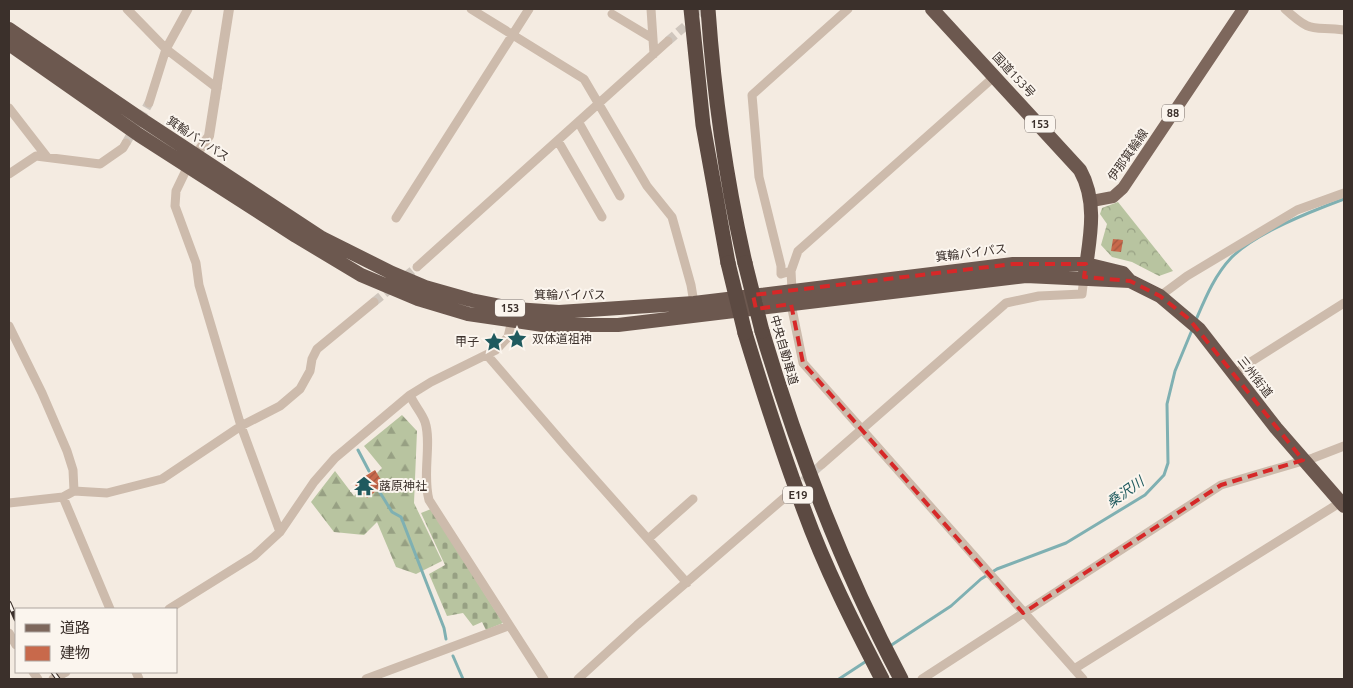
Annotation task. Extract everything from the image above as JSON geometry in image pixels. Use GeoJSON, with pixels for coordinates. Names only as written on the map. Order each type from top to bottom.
{"type":"FeatureCollection","features":[{"type":"Feature","properties":{"kind":"highway","name":"E19"},"geometry":{"type":"LineString","coordinates":[[691,9],[704,125],[728,263],[745,333],[772,422],[804,511],[867,651],[882,679]]}},
{"type":"Feature","properties":{"kind":"highway","name":"中央自動車道"},"geometry":{"type":"LineString","coordinates":[[708,9],[724,152],[733,209],[762,331],[787,415],[819,505],[881,642],[901,679]]}},
{"type":"Feature","properties":{"kind":"highway","name":"国道153号"},"geometry":{"type":"LineString","coordinates":[[938,11],[1072,159],[1085,179],[1092,201],[1085,271]]}},
{"type":"Feature","properties":{"kind":"highway","name":"箕輪バイパス"},"geometry":{"type":"LineString","coordinates":[[9,29],[296,236],[361,275],[418,299],[468,314],[543,325],[618,325],[1013,264],[1085,271]]}},
{"type":"Feature","properties":{"kind":"highway","name":"箕輪バイパス"},"geometry":{"type":"LineString","coordinates":[[9,44],[139,135],[192,160],[363,261],[425,287],[471,300],[515,309],[559,312],[791,297]]}},
{"type":"Feature","properties":{"kind":"highway","name":"三州街道"},"geometry":{"type":"LineString","coordinates":[[1085,271],[1123,273],[1130,281],[1160,296],[1194,324],[1302,460],[1342,504]]}},
{"type":"Feature","properties":{"kind":"main road","name":"伊那箕輪線"},"geometry":{"type":"LineString","coordinates":[[1092,201],[1112,197],[1123,188],[1243,9]]}},
{"type":"Feature","properties":{"kind":"street"},"geometry":{"type":"LineString","coordinates":[[128,9],[166,49],[217,88]]}},
{"type":"Feature","properties":{"kind":"street"},"geometry":{"type":"LineString","coordinates":[[148,103],[166,49],[188,9]]}},
{"type":"Feature","properties":{"kind":"street"},"geometry":{"type":"LineString","coordinates":[[229,9],[209,136],[192,160],[176,191],[175,206],[196,263],[199,285],[241,426],[280,532]]}},
{"type":"Feature","properties":{"kind":"street"},"geometry":{"type":"LineString","coordinates":[[471,9],[584,79],[647,186],[672,217],[691,285],[694,303]]}},
{"type":"Feature","properties":{"kind":"street"},"geometry":{"type":"LineString","coordinates":[[396,218],[529,9]]}},
{"type":"Feature","properties":{"kind":"street"},"geometry":{"type":"LineString","coordinates":[[651,9],[654,54]]}},
{"type":"Feature","properties":{"kind":"street"},"geometry":{"type":"LineString","coordinates":[[791,271],[781,274],[781,266],[759,177],[752,95],[848,9]]}},
{"type":"Feature","properties":{"kind":"street"},"geometry":{"type":"LineString","coordinates":[[1285,9],[1302,24],[1310,28],[1344,30]]}},
{"type":"Feature","properties":{"kind":"street"},"geometry":{"type":"LineString","coordinates":[[612,14],[652,38]]}},
{"type":"Feature","properties":{"kind":"street"},"geometry":{"type":"LineString","coordinates":[[418,267],[668,42]]}},
{"type":"Feature","properties":{"kind":"street"},"geometry":{"type":"LineString","coordinates":[[995,76],[798,251],[791,271],[791,297],[803,363],[1083,679]]}},
{"type":"Feature","properties":{"kind":"street"},"geometry":{"type":"LineString","coordinates":[[9,108],[47,157]]}},
{"type":"Feature","properties":{"kind":"street"},"geometry":{"type":"LineString","coordinates":[[579,123],[620,196]]}},
{"type":"Feature","properties":{"kind":"street"},"geometry":{"type":"LineString","coordinates":[[558,141],[602,217]]}},
{"type":"Feature","properties":{"kind":"street"},"geometry":{"type":"LineString","coordinates":[[9,174],[36,156],[100,164],[123,148],[126,143]]}},
{"type":"Feature","properties":{"kind":"street"},"geometry":{"type":"LineString","coordinates":[[1160,296],[1186,276],[1297,210],[1344,193]]}},
{"type":"Feature","properties":{"kind":"street"},"geometry":{"type":"LineString","coordinates":[[820,465],[1006,303],[1039,296],[1082,294],[1085,271]]}},
{"type":"Feature","properties":{"kind":"street"},"geometry":{"type":"LineString","coordinates":[[9,503],[63,496],[74,491],[107,493],[162,480],[241,426],[280,406],[300,389],[310,371],[312,359],[317,349],[374,302]]}},
{"type":"Feature","properties":{"kind":"street"},"geometry":{"type":"LineString","coordinates":[[1235,375],[1249,363],[1344,303]]}},
{"type":"Feature","properties":{"kind":"street"},"geometry":{"type":"LineString","coordinates":[[170,608],[254,556],[280,532],[314,482],[335,458],[410,395],[431,382],[496,350],[508,337],[512,320]]}},
{"type":"Feature","properties":{"kind":"street"},"geometry":{"type":"LineString","coordinates":[[9,326],[42,393],[67,451],[73,470],[74,491]]}},
{"type":"Feature","properties":{"kind":"street"},"geometry":{"type":"LineString","coordinates":[[488,354],[687,583]]}},
{"type":"Feature","properties":{"kind":"street"},"geometry":{"type":"LineString","coordinates":[[410,395],[413,404],[425,422],[425,485],[429,500],[508,626],[544,679]]}},
{"type":"Feature","properties":{"kind":"street"},"geometry":{"type":"LineString","coordinates":[[922,679],[1222,485],[1344,446]]}},
{"type":"Feature","properties":{"kind":"street"},"geometry":{"type":"LineString","coordinates":[[63,496],[110,608]]}},
{"type":"Feature","properties":{"kind":"street"},"geometry":{"type":"LineString","coordinates":[[648,539],[693,499]]}},
{"type":"Feature","properties":{"kind":"street"},"geometry":{"type":"LineString","coordinates":[[578,679],[783,499]]}},
{"type":"Feature","properties":{"kind":"street"},"geometry":{"type":"LineString","coordinates":[[1074,669],[1342,504]]}},
{"type":"Feature","properties":{"kind":"street"},"geometry":{"type":"LineString","coordinates":[[366,679],[508,626]]}},
{"type":"Feature","properties":{"kind":"street"},"geometry":{"type":"LineString","coordinates":[[53,679],[64,673]]}},
{"type":"Feature","properties":{"kind":"highlighted area"},"geometry":{"type":"Polygon","coordinates":[[[1013,264],[1086,264],[1084,277],[1130,281],[1160,296],[1189,319],[1303,460],[1221,485],[1023,613],[803,363],[791,304],[756,309],[753,295],[1013,264]]]}},
{"type":"Feature","properties":{"kind":"green space"},"geometry":{"type":"Polygon","coordinates":[[[1118,202],[1173,271],[1159,276],[1132,262],[1112,257],[1101,245],[1107,224],[1100,214],[1102,208],[1118,202]]]}},
{"type":"Feature","properties":{"kind":"green space"},"geometry":{"type":"Polygon","coordinates":[[[402,415],[417,431],[414,503],[442,561],[416,574],[396,567],[377,522],[364,535],[334,532],[311,502],[335,471],[354,496],[382,468],[364,446],[402,415]]]}},
{"type":"Feature","properties":{"kind":"green space"},"geometry":{"type":"Polygon","coordinates":[[[431,509],[503,623],[486,630],[482,622],[473,626],[463,613],[447,616],[429,574],[445,565],[421,513],[431,509]]]}},
{"type":"Feature","properties":{"kind":"building"},"geometry":{"type":"Polygon","coordinates":[[[1113,239],[1123,240],[1121,252],[1111,251],[1113,239]]]}},
{"type":"Feature","properties":{"kind":"building"},"geometry":{"type":"Polygon","coordinates":[[[375,470],[384,485],[367,498],[364,494],[362,496],[354,483],[375,470]]]}},
{"type":"Feature","properties":{"kind":"waterway","name":"桑沢川"},"geometry":{"type":"LineString","coordinates":[[1195,322],[1210,288],[1220,272],[1241,249],[1285,224],[1344,199]]}},
{"type":"Feature","properties":{"kind":"waterway","name":"桑沢川"},"geometry":{"type":"LineString","coordinates":[[890,646],[951,606],[981,579],[997,569],[1066,543],[1145,495],[1164,475],[1168,463],[1167,404],[1175,371],[1192,330]]}},
{"type":"Feature","properties":{"kind":"waterway"},"geometry":{"type":"LineString","coordinates":[[358,450],[369,471]]}},
{"type":"Feature","properties":{"kind":"waterway"},"geometry":{"type":"LineString","coordinates":[[376,486],[392,512],[401,517],[444,628],[446,639]]}},
{"type":"Feature","properties":{"kind":"waterway"},"geometry":{"type":"LineString","coordinates":[[453,656],[463,679]]}},
{"type":"Feature","properties":{"kind":"waterway","name":"桑沢川"},"geometry":{"type":"LineString","coordinates":[[839,679],[868,660]]}},
{"type":"Feature","properties":{"kind":"tunnel"},"geometry":{"type":"LineString","coordinates":[[668,41],[705,9]]}},
{"type":"Feature","properties":{"kind":"tunnel"},"geometry":{"type":"LineString","coordinates":[[126,143],[149,103]]}},
{"type":"Feature","properties":{"kind":"tunnel"},"geometry":{"type":"LineString","coordinates":[[374,302],[417,267]]}},
{"type":"Feature","properties":{"kind":"tunnel"},"geometry":{"type":"LineString","coordinates":[[783,499],[821,465]]}},
{"type":"Feature","properties":{"kind":"railway"},"geometry":{"type":"LineString","coordinates":[[9,603],[15,617]]}},
{"type":"Feature","properties":{"kind":"railway"},"geometry":{"type":"LineString","coordinates":[[54,673],[58,679]]}},
{"type":"Feature","properties":{"kind":"place","name":"双体道祖神"},"geometry":{"type":"Point","coordinates":[517,339]}},
{"type":"Feature","properties":{"kind":"place","name":"甲子"},"geometry":{"type":"Point","coordinates":[494,342]}},
{"type":"Feature","properties":{"kind":"place","name":"蕗原神社"},"geometry":{"type":"Point","coordinates":[364,486]}}]}
